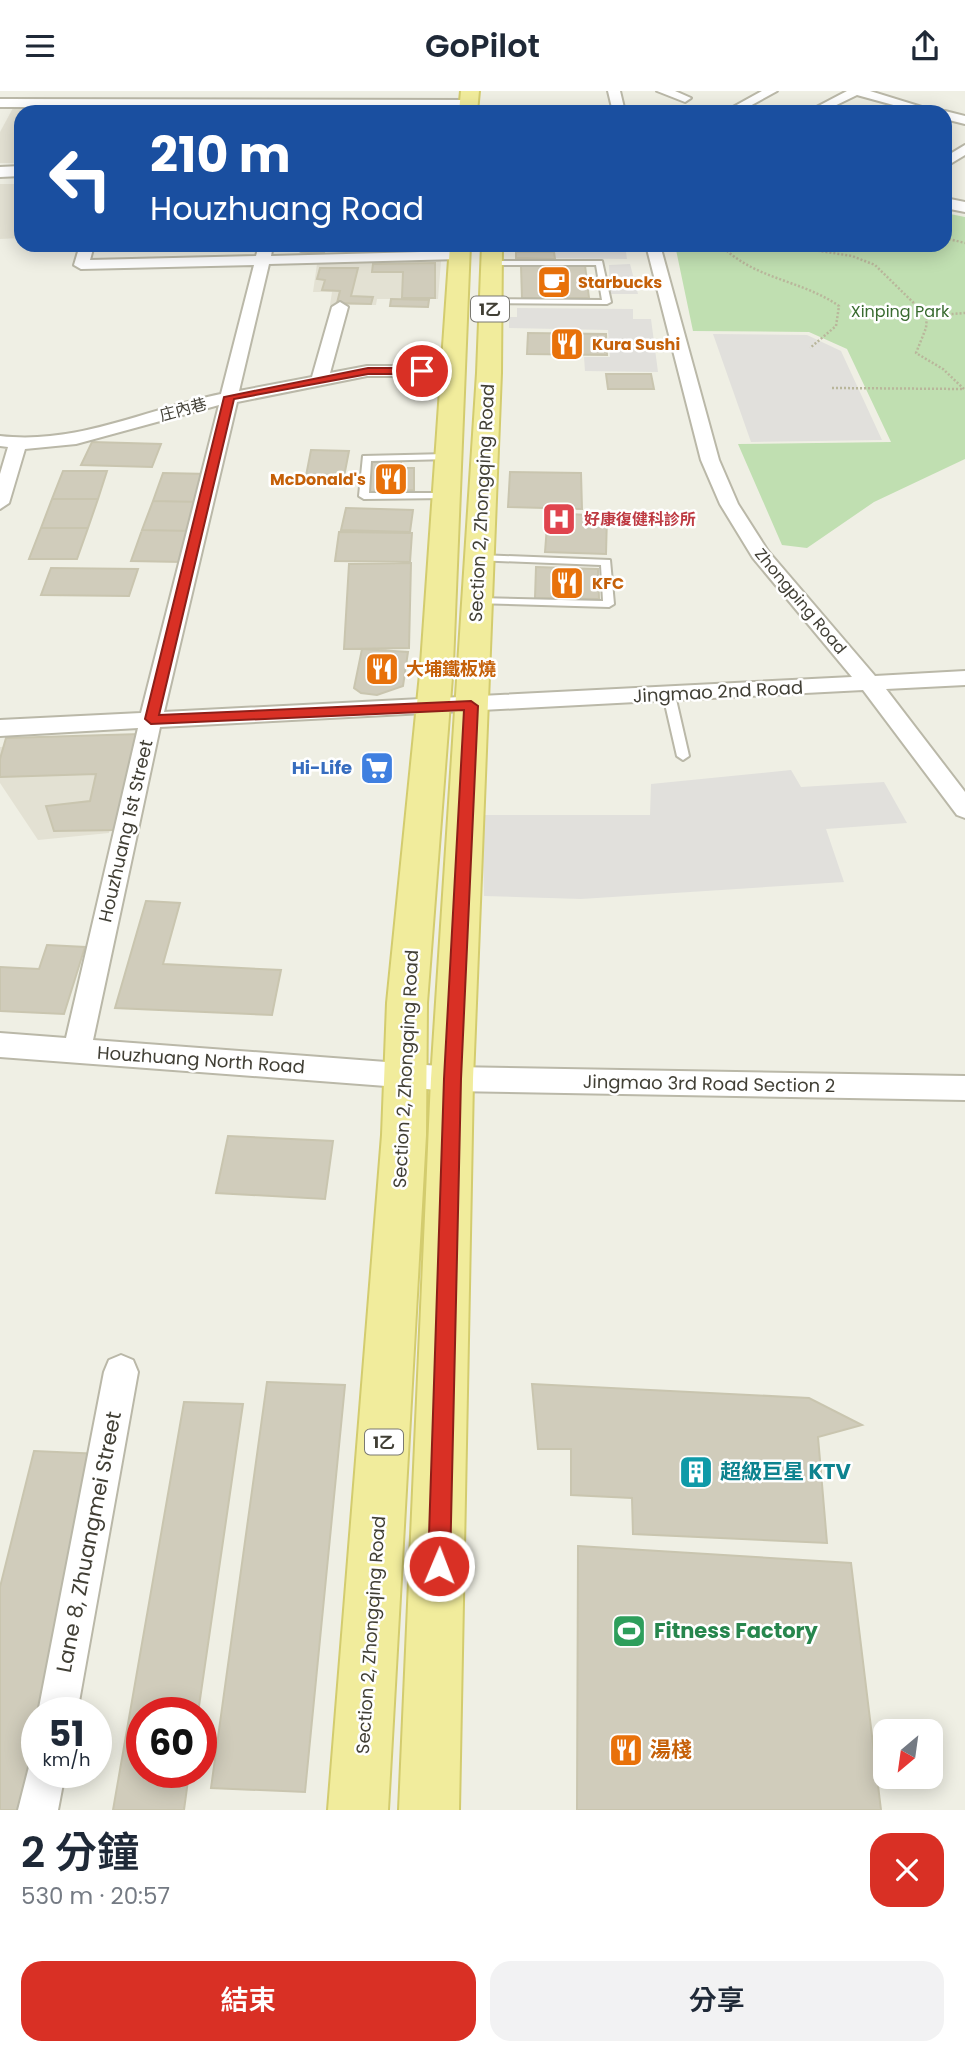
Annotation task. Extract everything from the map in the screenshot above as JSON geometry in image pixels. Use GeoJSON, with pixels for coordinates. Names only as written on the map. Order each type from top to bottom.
{"type":"FeatureCollection","features":[{"type":"Feature","properties":{"kind":"main road","name":"Section 2, Zhongqing Road"},"geometry":{"type":"LineString","coordinates":[[358,1810],[404,1135],[402,1074],[430,707],[438,664],[459,252]]}},
{"type":"Feature","properties":{"kind":"main road","name":"Section 2, Zhongqing Road"},"geometry":{"type":"LineString","coordinates":[[429,1810],[452,1079],[477,601],[491,254]]}},
{"type":"Feature","properties":{"kind":"street"},"geometry":{"type":"LineString","coordinates":[[2,106],[13,91]]}},
{"type":"Feature","properties":{"kind":"street"},"geometry":{"type":"LineString","coordinates":[[108,103],[114,91]]}},
{"type":"Feature","properties":{"kind":"street"},"geometry":{"type":"LineString","coordinates":[[663,91],[685,98]]}},
{"type":"Feature","properties":{"kind":"street"},"geometry":{"type":"LineString","coordinates":[[744,105],[771,91]]}},
{"type":"Feature","properties":{"kind":"street"},"geometry":{"type":"LineString","coordinates":[[828,105],[857,91],[903,105]]}},
{"type":"Feature","properties":{"kind":"street"},"geometry":{"type":"LineString","coordinates":[[37,105],[223,97],[407,97],[469,102]]}},
{"type":"Feature","properties":{"kind":"street"},"geometry":{"type":"LineString","coordinates":[[952,163],[965,149]]}},
{"type":"Feature","properties":{"kind":"street"},"geometry":{"type":"LineString","coordinates":[[85,252],[81,265],[264,252]]}},
{"type":"Feature","properties":{"kind":"street","name":"Houzhuang 1st Street"},"geometry":{"type":"LineString","coordinates":[[77,1051],[151,719],[264,252]]}},
{"type":"Feature","properties":{"kind":"street","name":"Zhongping Road"},"geometry":{"type":"LineString","coordinates":[[655,252],[710,460],[729,504],[760,554],[870,684],[965,809]]}},
{"type":"Feature","properties":{"kind":"street"},"geometry":{"type":"LineString","coordinates":[[320,379],[341,307]]}},
{"type":"Feature","properties":{"kind":"street","name":"庄內巷"},"geometry":{"type":"LineString","coordinates":[[9,443],[76,439],[229,397],[368,371],[451,371]]}},
{"type":"Feature","properties":{"kind":"street"},"geometry":{"type":"LineString","coordinates":[[0,503],[9,443]]}},
{"type":"Feature","properties":{"kind":"street","name":"Jingmao 2nd Road"},"geometry":{"type":"LineString","coordinates":[[0,728],[471,706],[965,678]]}},
{"type":"Feature","properties":{"kind":"street","name":"Houzhuang North Road"},"geometry":{"type":"LineString","coordinates":[[0,1045],[452,1079]]}},
{"type":"Feature","properties":{"kind":"street","name":"Jingmao 3rd Road Section 2"},"geometry":{"type":"LineString","coordinates":[[452,1079],[965,1088]]}},
{"type":"Feature","properties":{"kind":"street","name":"Lane 8, Zhuangmei Street"},"geometry":{"type":"LineString","coordinates":[[60,1697],[121,1372]]}},
{"type":"Feature","properties":{"kind":"street"},"geometry":{"type":"LineString","coordinates":[[38,1810],[43,1788]]}},
{"type":"Feature","properties":{"kind":"lane"},"geometry":{"type":"LineString","coordinates":[[490,301],[607,302],[599,263],[491,254]]}},
{"type":"Feature","properties":{"kind":"lane"},"geometry":{"type":"LineString","coordinates":[[445,496],[364,496],[366,458],[447,457]]}},
{"type":"Feature","properties":{"kind":"lane"},"geometry":{"type":"LineString","coordinates":[[477,601],[610,604],[606,562],[479,558]]}},
{"type":"Feature","properties":{"kind":"lane"},"geometry":{"type":"LineString","coordinates":[[669,695],[683,756]]}},
{"type":"Feature","properties":{"kind":"path"},"geometry":{"type":"LineString","coordinates":[[728,252],[735,260],[815,290],[839,306],[838,325],[830,335],[810,348]]}},
{"type":"Feature","properties":{"kind":"path"},"geometry":{"type":"LineString","coordinates":[[827,252],[852,256],[875,265],[892,285],[927,316],[965,313]]}},
{"type":"Feature","properties":{"kind":"path"},"geometry":{"type":"LineString","coordinates":[[927,316],[927,333],[917,345],[916,353],[943,369],[965,389]]}},
{"type":"Feature","properties":{"kind":"path"},"geometry":{"type":"LineString","coordinates":[[832,388],[965,389]]}},
{"type":"Feature","properties":{"kind":"shaded area"},"geometry":{"type":"Polygon","coordinates":[[[13,108],[14,163],[0,163],[0,132],[13,108]]]}},
{"type":"Feature","properties":{"kind":"shaded area"},"geometry":{"type":"Polygon","coordinates":[[[0,184],[14,184],[14,238],[0,239],[0,184]]]}},
{"type":"Feature","properties":{"kind":"shaded area"},"geometry":{"type":"Polygon","coordinates":[[[547,252],[626,252],[627,259],[548,258],[547,252]]]}},
{"type":"Feature","properties":{"kind":"shaded area"},"geometry":{"type":"Polygon","coordinates":[[[441,261],[438,299],[377,299],[376,305],[330,305],[332,292],[313,292],[317,264],[441,261]]]}},
{"type":"Feature","properties":{"kind":"shaded area"},"geometry":{"type":"Polygon","coordinates":[[[630,264],[638,294],[610,294],[609,265],[630,264]]]}},
{"type":"Feature","properties":{"kind":"shaded area"},"geometry":{"type":"Polygon","coordinates":[[[517,308],[633,309],[633,319],[651,319],[658,372],[585,371],[584,357],[610,357],[608,330],[509,328],[509,317],[517,317],[517,308]]]}},
{"type":"Feature","properties":{"kind":"shaded area"},"geometry":{"type":"Polygon","coordinates":[[[713,334],[807,335],[841,351],[882,440],[751,442],[713,334]]]}},
{"type":"Feature","properties":{"kind":"shaded area"},"geometry":{"type":"Polygon","coordinates":[[[127,742],[109,833],[38,840],[0,783],[0,747],[127,742]]]}},
{"type":"Feature","properties":{"kind":"shaded area"},"geometry":{"type":"Polygon","coordinates":[[[791,770],[801,787],[884,782],[907,823],[826,829],[844,882],[581,899],[484,896],[482,815],[650,815],[651,784],[791,770]]]}},
{"type":"Feature","properties":{"kind":"green space","name":"Xinping Park"},"geometry":{"type":"Polygon","coordinates":[[[952,214],[965,217],[965,459],[874,502],[807,548],[782,545],[738,444],[891,442],[847,349],[809,332],[693,331],[676,252],[952,252],[952,214]]]}},
{"type":"Feature","properties":{"kind":"building"},"geometry":{"type":"Polygon","coordinates":[[[516,252],[554,252],[555,259],[516,258],[516,252]]]}},
{"type":"Feature","properties":{"kind":"building"},"geometry":{"type":"Polygon","coordinates":[[[435,263],[435,298],[402,298],[403,272],[372,272],[373,264],[435,263]]]}},
{"type":"Feature","properties":{"kind":"building","name":"Starbucks"},"geometry":{"type":"Polygon","coordinates":[[[585,265],[589,298],[522,298],[521,266],[585,265]]]}},
{"type":"Feature","properties":{"kind":"building"},"geometry":{"type":"Polygon","coordinates":[[[320,268],[358,268],[351,296],[373,297],[371,304],[337,303],[340,291],[322,290],[325,280],[317,279],[320,268]]]}},
{"type":"Feature","properties":{"kind":"building"},"geometry":{"type":"Polygon","coordinates":[[[391,299],[429,300],[428,307],[390,306],[391,299]]]}},
{"type":"Feature","properties":{"kind":"building","name":"Kura Sushi"},"geometry":{"type":"Polygon","coordinates":[[[528,333],[606,334],[607,355],[527,354],[528,333]]]}},
{"type":"Feature","properties":{"kind":"building"},"geometry":{"type":"Polygon","coordinates":[[[606,374],[651,374],[654,389],[608,389],[606,374]]]}},
{"type":"Feature","properties":{"kind":"building"},"geometry":{"type":"Polygon","coordinates":[[[92,442],[161,444],[152,467],[81,465],[92,442]]]}},
{"type":"Feature","properties":{"kind":"building"},"geometry":{"type":"Polygon","coordinates":[[[311,450],[349,451],[343,482],[305,481],[311,450]]]}},
{"type":"Feature","properties":{"kind":"building","name":"McDonald's"},"geometry":{"type":"Polygon","coordinates":[[[401,459],[401,468],[414,468],[414,490],[368,493],[369,460],[401,459]]]}},
{"type":"Feature","properties":{"kind":"building"},"geometry":{"type":"Polygon","coordinates":[[[63,471],[107,471],[98,499],[52,499],[63,471]]]}},
{"type":"Feature","properties":{"kind":"building"},"geometry":{"type":"Polygon","coordinates":[[[510,472],[581,473],[582,509],[508,507],[510,472]]]}},
{"type":"Feature","properties":{"kind":"building"},"geometry":{"type":"Polygon","coordinates":[[[163,473],[209,474],[201,502],[153,501],[163,473]]]}},
{"type":"Feature","properties":{"kind":"building"},"geometry":{"type":"Polygon","coordinates":[[[52,499],[98,499],[88,528],[41,528],[52,499]]]}},
{"type":"Feature","properties":{"kind":"building"},"geometry":{"type":"Polygon","coordinates":[[[153,501],[201,502],[192,531],[142,530],[153,501]]]}},
{"type":"Feature","properties":{"kind":"building"},"geometry":{"type":"Polygon","coordinates":[[[346,508],[413,510],[410,532],[341,530],[346,508]]]}},
{"type":"Feature","properties":{"kind":"building"},"geometry":{"type":"Polygon","coordinates":[[[548,513],[607,516],[606,554],[545,552],[548,513]]]}},
{"type":"Feature","properties":{"kind":"building"},"geometry":{"type":"Polygon","coordinates":[[[41,528],[88,528],[77,559],[29,559],[41,528]]]}},
{"type":"Feature","properties":{"kind":"building"},"geometry":{"type":"Polygon","coordinates":[[[142,530],[192,531],[182,562],[131,561],[142,530]]]}},
{"type":"Feature","properties":{"kind":"building"},"geometry":{"type":"Polygon","coordinates":[[[339,532],[412,533],[410,562],[335,561],[339,532]]]}},
{"type":"Feature","properties":{"kind":"building"},"geometry":{"type":"Polygon","coordinates":[[[411,563],[409,648],[344,649],[349,564],[411,563]]]}},
{"type":"Feature","properties":{"kind":"building","name":"KFC"},"geometry":{"type":"Polygon","coordinates":[[[536,567],[598,569],[599,599],[535,598],[536,567]]]}},
{"type":"Feature","properties":{"kind":"building"},"geometry":{"type":"Polygon","coordinates":[[[51,568],[138,569],[129,596],[41,595],[51,568]]]}},
{"type":"Feature","properties":{"kind":"building","name":"大埔鐵板燒"},"geometry":{"type":"Polygon","coordinates":[[[362,649],[408,652],[403,686],[377,695],[361,693],[354,688],[362,649]]]}},
{"type":"Feature","properties":{"kind":"building"},"geometry":{"type":"Polygon","coordinates":[[[140,734],[119,830],[54,831],[46,806],[90,801],[96,774],[0,777],[0,759],[6,738],[140,734]]]}},
{"type":"Feature","properties":{"kind":"building"},"geometry":{"type":"Polygon","coordinates":[[[146,901],[180,903],[163,964],[281,970],[272,1015],[115,1008],[146,901]]]}},
{"type":"Feature","properties":{"kind":"building"},"geometry":{"type":"Polygon","coordinates":[[[47,945],[85,947],[64,1014],[0,1011],[0,967],[39,969],[47,945]]]}},
{"type":"Feature","properties":{"kind":"building"},"geometry":{"type":"Polygon","coordinates":[[[228,1136],[333,1141],[325,1199],[216,1193],[228,1136]]]}},
{"type":"Feature","properties":{"kind":"building"},"geometry":{"type":"Polygon","coordinates":[[[267,1382],[345,1385],[305,1792],[211,1788],[217,1788],[217,1744],[267,1382]]]}},
{"type":"Feature","properties":{"kind":"building","name":"超級巨星 KTV"},"geometry":{"type":"Polygon","coordinates":[[[532,1384],[809,1398],[862,1425],[818,1437],[827,1543],[633,1534],[632,1498],[571,1495],[571,1449],[538,1449],[532,1384]]]}},
{"type":"Feature","properties":{"kind":"building"},"geometry":{"type":"Polygon","coordinates":[[[184,1402],[243,1404],[200,1697],[133,1697],[184,1402]]]}},
{"type":"Feature","properties":{"kind":"building"},"geometry":{"type":"Polygon","coordinates":[[[34,1451],[101,1454],[49,1697],[21,1697],[21,1788],[30,1788],[25,1810],[0,1810],[0,1587],[34,1451]]]}},
{"type":"Feature","properties":{"kind":"building"},"geometry":{"type":"Polygon","coordinates":[[[578,1546],[851,1563],[873,1744],[873,1789],[878,1789],[881,1810],[577,1810],[578,1546]]]}},
{"type":"Feature","properties":{"kind":"building"},"geometry":{"type":"Polygon","coordinates":[[[126,1735],[126,1788],[187,1788],[184,1810],[113,1810],[126,1735]]]}},
{"type":"Feature","properties":{"kind":"place","name":"Starbucks"},"geometry":{"type":"Point","coordinates":[554,282]}},
{"type":"Feature","properties":{"kind":"place","name":"Kura Sushi"},"geometry":{"type":"Point","coordinates":[567,344]}},
{"type":"Feature","properties":{"kind":"place","name":"McDonald's"},"geometry":{"type":"Point","coordinates":[391,479]}},
{"type":"Feature","properties":{"kind":"place","name":"好康復健科診所"},"geometry":{"type":"Point","coordinates":[559,519]}},
{"type":"Feature","properties":{"kind":"place","name":"KFC"},"geometry":{"type":"Point","coordinates":[567,583]}},
{"type":"Feature","properties":{"kind":"place","name":"大埔鐵板燒"},"geometry":{"type":"Point","coordinates":[382,669]}},
{"type":"Feature","properties":{"kind":"place","name":"Hi-Life"},"geometry":{"type":"Point","coordinates":[377,768]}},
{"type":"Feature","properties":{"kind":"place","name":"超級巨星 KTV"},"geometry":{"type":"Point","coordinates":[696,1472]}},
{"type":"Feature","properties":{"kind":"place","name":"Fitness Factory"},"geometry":{"type":"Point","coordinates":[629,1631]}},
{"type":"Feature","properties":{"kind":"place","name":"湯棧"},"geometry":{"type":"Point","coordinates":[626,1750]}},
{"type":"Feature","properties":{"kind":"route"},"geometry":{"type":"LineString","coordinates":[[422,371],[368,371],[229,397],[151,719],[471,706],[452,1079],[439,1566]]}}]}
